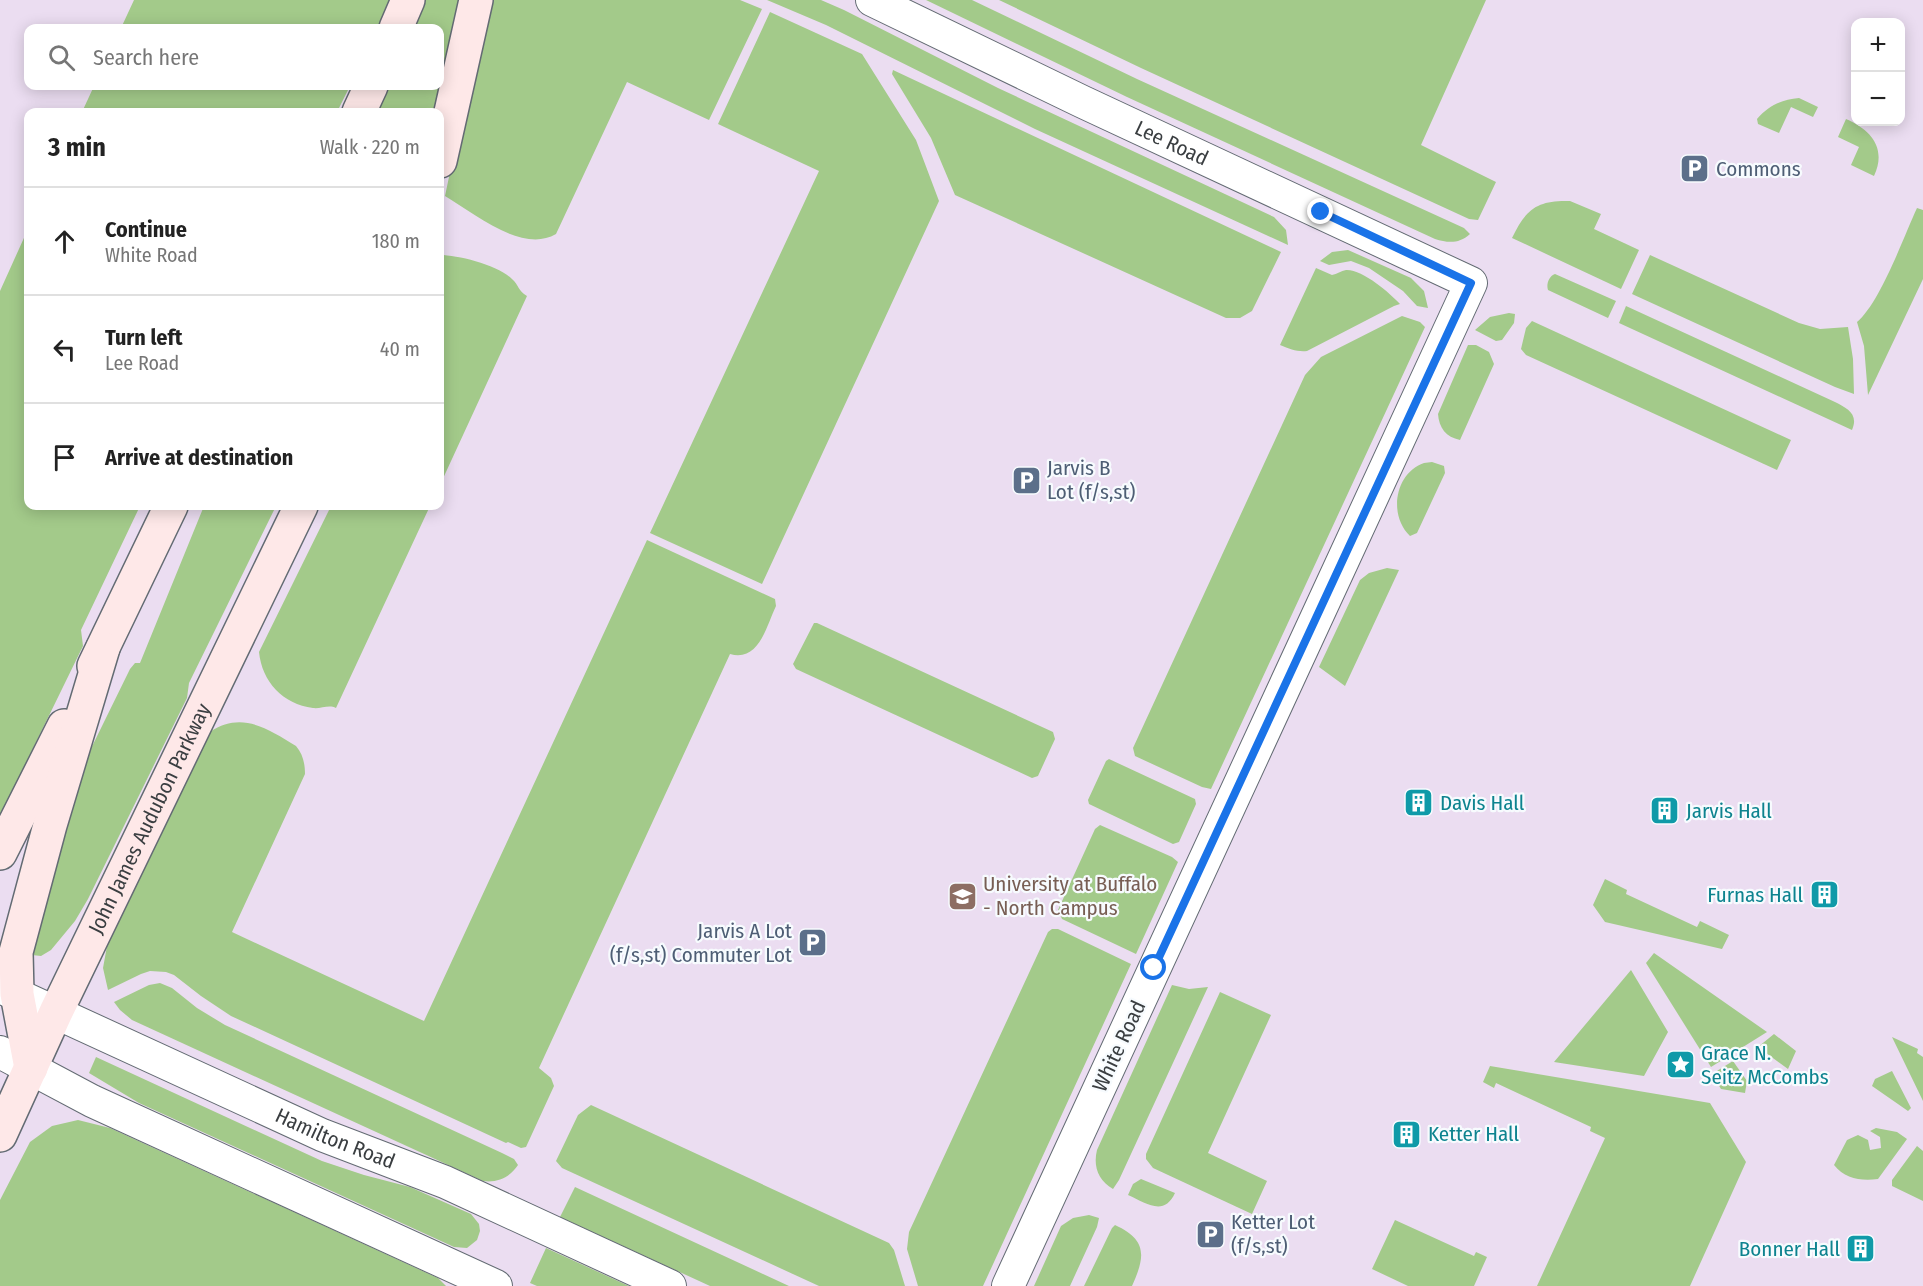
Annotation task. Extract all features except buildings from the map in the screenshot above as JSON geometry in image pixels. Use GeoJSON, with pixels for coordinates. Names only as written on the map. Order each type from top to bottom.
{"type":"FeatureCollection","features":[{"type":"Feature","properties":{"kind":"main road"},"geometry":{"type":"LineString","coordinates":[[398,24],[408,0]]}},
{"type":"Feature","properties":{"kind":"main road"},"geometry":{"type":"LineString","coordinates":[[444,143],[476,0]]}},
{"type":"Feature","properties":{"kind":"main road"},"geometry":{"type":"LineString","coordinates":[[361,108],[369,90]]}},
{"type":"Feature","properties":{"kind":"main road"},"geometry":{"type":"LineString","coordinates":[[0,853],[169,510]]}},
{"type":"Feature","properties":{"kind":"main road","name":"John James Audubon Parkway"},"geometry":{"type":"LineString","coordinates":[[0,1135],[56,1012],[299,510]]}},
{"type":"Feature","properties":{"kind":"main road"},"geometry":{"type":"LineString","coordinates":[[31,1068],[8,991],[16,952],[50,825],[103,648]]}},
{"type":"Feature","properties":{"kind":"street","name":"Lee Road"},"geometry":{"type":"LineString","coordinates":[[872,0],[1083,102],[1471,283]]}},
{"type":"Feature","properties":{"kind":"street","name":"White Road"},"geometry":{"type":"LineString","coordinates":[[1008,1286],[1471,283]]}},
{"type":"Feature","properties":{"kind":"street","name":"Hamilton Road"},"geometry":{"type":"LineString","coordinates":[[8,991],[322,1135],[445,1182],[669,1286]]}},
{"type":"Feature","properties":{"kind":"street"},"geometry":{"type":"LineString","coordinates":[[0,1052],[92,1101],[496,1286]]}},
{"type":"Feature","properties":{"kind":"shaded area","name":"University at Buffalo - North Campus"},"geometry":{"type":"Polygon","coordinates":[[[0,0],[1923,0],[1923,1286],[0,1286],[0,0]]]}},
{"type":"Feature","properties":{"kind":"green space"},"geometry":{"type":"Polygon","coordinates":[[[134,0],[392,0],[380,24],[123,24],[134,0]]]}},
{"type":"Feature","properties":{"kind":"green space"},"geometry":{"type":"Polygon","coordinates":[[[419,0],[465,0],[441,108],[377,108],[384,90],[444,90],[444,24],[410,24],[419,0]]]}},
{"type":"Feature","properties":{"kind":"green space"},"geometry":{"type":"Polygon","coordinates":[[[486,0],[740,0],[762,9],[709,120],[627,82],[556,234],[543,239],[528,239],[499,229],[445,196],[486,0]]]}},
{"type":"Feature","properties":{"kind":"green space"},"geometry":{"type":"Polygon","coordinates":[[[767,0],[821,0],[844,10],[998,88],[1274,217],[1286,230],[1288,245],[1035,129],[826,25],[767,0]]]}},
{"type":"Feature","properties":{"kind":"green space"},"geometry":{"type":"Polygon","coordinates":[[[926,0],[972,0],[1137,79],[1464,228],[1470,234],[1462,240],[1453,242],[1435,239],[1127,97],[926,0]]]}},
{"type":"Feature","properties":{"kind":"green space"},"geometry":{"type":"Polygon","coordinates":[[[999,0],[1486,0],[1421,145],[1496,182],[1478,220],[1469,219],[999,0]]]}},
{"type":"Feature","properties":{"kind":"green space"},"geometry":{"type":"Polygon","coordinates":[[[770,12],[862,54],[916,140],[939,201],[762,584],[650,533],[819,171],[718,124],[770,12]]]}},
{"type":"Feature","properties":{"kind":"green space"},"geometry":{"type":"Polygon","coordinates":[[[893,70],[1281,252],[1252,311],[1240,318],[1226,318],[955,195],[931,138],[892,74],[893,70]]]}},
{"type":"Feature","properties":{"kind":"green space"},"geometry":{"type":"Polygon","coordinates":[[[92,90],[348,90],[339,108],[84,108],[92,90]]]}},
{"type":"Feature","properties":{"kind":"green space"},"geometry":{"type":"Polygon","coordinates":[[[1799,98],[1818,107],[1813,117],[1791,107],[1779,133],[1758,124],[1757,119],[1771,107],[1799,98]]]}},
{"type":"Feature","properties":{"kind":"green space"},"geometry":{"type":"Polygon","coordinates":[[[1846,119],[1851,121],[1851,126],[1859,126],[1869,134],[1879,157],[1874,176],[1851,165],[1859,147],[1838,137],[1846,119]]]}},
{"type":"Feature","properties":{"kind":"green space"},"geometry":{"type":"Polygon","coordinates":[[[1570,201],[1601,214],[1594,229],[1639,250],[1621,289],[1512,238],[1522,220],[1534,208],[1549,202],[1570,201]]]}},
{"type":"Feature","properties":{"kind":"green space"},"geometry":{"type":"Polygon","coordinates":[[[1917,208],[1923,210],[1923,279],[1868,395],[1864,346],[1857,322],[1866,313],[1883,285],[1917,208]]]}},
{"type":"Feature","properties":{"kind":"green space"},"geometry":{"type":"Polygon","coordinates":[[[24,238],[24,510],[138,510],[81,630],[83,646],[0,816],[0,291],[24,238]]]}},
{"type":"Feature","properties":{"kind":"green space"},"geometry":{"type":"Polygon","coordinates":[[[1348,250],[1411,278],[1424,291],[1428,308],[1417,306],[1403,291],[1369,268],[1351,261],[1329,265],[1320,261],[1332,252],[1348,250]]]}},
{"type":"Feature","properties":{"kind":"green space"},"geometry":{"type":"Polygon","coordinates":[[[444,255],[467,259],[497,269],[512,279],[527,296],[444,476],[444,255]]]}},
{"type":"Feature","properties":{"kind":"green space"},"geometry":{"type":"Polygon","coordinates":[[[1650,255],[1799,323],[1820,329],[1848,327],[1853,359],[1854,394],[1632,294],[1650,255]]]}},
{"type":"Feature","properties":{"kind":"green space"},"geometry":{"type":"Polygon","coordinates":[[[1316,268],[1332,275],[1346,270],[1360,273],[1383,288],[1400,304],[1307,351],[1297,351],[1280,345],[1316,268]]]}},
{"type":"Feature","properties":{"kind":"green space"},"geometry":{"type":"Polygon","coordinates":[[[1555,274],[1616,301],[1608,318],[1548,290],[1548,281],[1555,274]]]}},
{"type":"Feature","properties":{"kind":"green space"},"geometry":{"type":"Polygon","coordinates":[[[1626,306],[1839,404],[1853,416],[1852,430],[1619,323],[1626,306]]]}},
{"type":"Feature","properties":{"kind":"green space"},"geometry":{"type":"Polygon","coordinates":[[[1515,314],[1514,323],[1502,340],[1496,341],[1475,330],[1490,317],[1515,314]]]}},
{"type":"Feature","properties":{"kind":"green space"},"geometry":{"type":"Polygon","coordinates":[[[1402,316],[1420,322],[1425,327],[1211,789],[1135,756],[1133,748],[1305,375],[1321,357],[1402,316]]]}},
{"type":"Feature","properties":{"kind":"green space"},"geometry":{"type":"Polygon","coordinates":[[[1532,321],[1791,440],[1777,470],[1526,355],[1521,349],[1526,328],[1532,321]]]}},
{"type":"Feature","properties":{"kind":"green space"},"geometry":{"type":"Polygon","coordinates":[[[1468,345],[1476,345],[1489,352],[1494,364],[1460,440],[1444,431],[1438,414],[1468,345]]]}},
{"type":"Feature","properties":{"kind":"green space"},"geometry":{"type":"Polygon","coordinates":[[[1432,462],[1444,466],[1445,473],[1417,533],[1410,536],[1399,517],[1398,495],[1406,476],[1414,468],[1432,462]]]}},
{"type":"Feature","properties":{"kind":"green space"},"geometry":{"type":"Polygon","coordinates":[[[202,510],[274,510],[189,683],[187,698],[88,899],[75,921],[51,950],[41,956],[32,955],[25,941],[78,775],[130,669],[135,663],[140,663],[202,510]]]}},
{"type":"Feature","properties":{"kind":"green space"},"geometry":{"type":"Polygon","coordinates":[[[329,510],[428,510],[336,708],[331,706],[313,708],[292,702],[269,682],[264,673],[259,652],[329,510]]]}},
{"type":"Feature","properties":{"kind":"green space"},"geometry":{"type":"Polygon","coordinates":[[[647,540],[775,599],[776,606],[765,633],[755,648],[740,655],[730,654],[539,1068],[551,1078],[554,1086],[526,1147],[521,1148],[506,1143],[231,1016],[174,975],[150,971],[108,990],[103,968],[107,946],[210,732],[221,726],[243,722],[264,728],[296,746],[303,759],[305,774],[232,932],[424,1021],[647,540]]]}},
{"type":"Feature","properties":{"kind":"green space"},"geometry":{"type":"Polygon","coordinates":[[[1387,568],[1399,570],[1345,686],[1319,667],[1360,580],[1369,573],[1387,568]]]}},
{"type":"Feature","properties":{"kind":"green space"},"geometry":{"type":"Polygon","coordinates":[[[814,623],[1053,732],[1055,739],[1038,776],[1032,778],[796,669],[793,664],[814,623]]]}},
{"type":"Feature","properties":{"kind":"green space"},"geometry":{"type":"Polygon","coordinates":[[[1109,759],[1195,799],[1196,804],[1179,842],[1173,844],[1089,804],[1088,800],[1109,759]]]}},
{"type":"Feature","properties":{"kind":"green space"},"geometry":{"type":"Polygon","coordinates":[[[1100,825],[1172,857],[1178,862],[1136,954],[1062,919],[1058,910],[1095,829],[1100,825]]]}},
{"type":"Feature","properties":{"kind":"green space"},"geometry":{"type":"Polygon","coordinates":[[[1605,879],[1627,890],[1626,894],[1697,927],[1700,921],[1729,935],[1722,949],[1605,922],[1593,905],[1605,879]]]}},
{"type":"Feature","properties":{"kind":"green space"},"geometry":{"type":"Polygon","coordinates":[[[1058,929],[1131,964],[983,1286],[918,1286],[907,1249],[909,1232],[1048,932],[1058,929]]]}},
{"type":"Feature","properties":{"kind":"green space"},"geometry":{"type":"Polygon","coordinates":[[[1654,953],[1767,1032],[1711,1067],[1646,963],[1654,953]]]}},
{"type":"Feature","properties":{"kind":"green space"},"geometry":{"type":"Polygon","coordinates":[[[1631,970],[1668,1032],[1644,1076],[1554,1062],[1631,970]]]}},
{"type":"Feature","properties":{"kind":"green space"},"geometry":{"type":"Polygon","coordinates":[[[160,983],[172,988],[197,1008],[225,1025],[502,1153],[514,1159],[518,1165],[503,1178],[483,1181],[132,1020],[114,1002],[149,985],[160,983]]]}},
{"type":"Feature","properties":{"kind":"green space"},"geometry":{"type":"Polygon","coordinates":[[[1172,985],[1189,989],[1208,987],[1113,1189],[1100,1177],[1096,1167],[1097,1150],[1172,985]]]}},
{"type":"Feature","properties":{"kind":"green space"},"geometry":{"type":"Polygon","coordinates":[[[1220,992],[1271,1015],[1208,1153],[1267,1181],[1252,1214],[1153,1168],[1146,1159],[1146,1154],[1220,992]]]}},
{"type":"Feature","properties":{"kind":"green space"},"geometry":{"type":"Polygon","coordinates":[[[1774,1034],[1796,1051],[1788,1069],[1758,1047],[1774,1034]]]}},
{"type":"Feature","properties":{"kind":"green space"},"geometry":{"type":"Polygon","coordinates":[[[1892,1037],[1918,1049],[1917,1053],[1923,1057],[1923,1101],[1892,1037]]]}},
{"type":"Feature","properties":{"kind":"green space"},"geometry":{"type":"Polygon","coordinates":[[[96,1057],[322,1161],[410,1187],[471,1214],[479,1224],[480,1231],[477,1240],[467,1248],[454,1247],[139,1103],[89,1073],[96,1057]]]}},
{"type":"Feature","properties":{"kind":"green space"},"geometry":{"type":"Polygon","coordinates":[[[1733,1061],[1747,1081],[1745,1093],[1721,1089],[1712,1074],[1733,1061]]]}},
{"type":"Feature","properties":{"kind":"green space"},"geometry":{"type":"Polygon","coordinates":[[[1490,1066],[1710,1103],[1746,1162],[1690,1286],[1537,1286],[1605,1138],[1590,1131],[1591,1127],[1496,1083],[1494,1088],[1483,1082],[1490,1066]]]}},
{"type":"Feature","properties":{"kind":"green space"},"geometry":{"type":"Polygon","coordinates":[[[1892,1071],[1911,1108],[1908,1111],[1872,1086],[1875,1079],[1892,1071]]]}},
{"type":"Feature","properties":{"kind":"green space"},"geometry":{"type":"Polygon","coordinates":[[[591,1105],[889,1243],[894,1250],[905,1286],[819,1286],[562,1168],[556,1161],[578,1115],[591,1105]]]}},
{"type":"Feature","properties":{"kind":"green space"},"geometry":{"type":"Polygon","coordinates":[[[78,1120],[110,1128],[438,1278],[446,1286],[0,1286],[0,1200],[30,1142],[52,1126],[78,1120]]]}},
{"type":"Feature","properties":{"kind":"green space"},"geometry":{"type":"Polygon","coordinates":[[[1876,1128],[1897,1132],[1907,1139],[1878,1179],[1854,1178],[1838,1170],[1834,1165],[1847,1140],[1858,1135],[1868,1140],[1870,1150],[1881,1148],[1880,1137],[1870,1131],[1876,1128]]]}},
{"type":"Feature","properties":{"kind":"green space"},"geometry":{"type":"Polygon","coordinates":[[[1917,1146],[1923,1151],[1923,1201],[1892,1186],[1892,1180],[1917,1146]]]}},
{"type":"Feature","properties":{"kind":"green space"},"geometry":{"type":"Polygon","coordinates":[[[1141,1179],[1175,1193],[1166,1205],[1160,1206],[1148,1204],[1128,1195],[1133,1184],[1141,1179]]]}},
{"type":"Feature","properties":{"kind":"green space"},"geometry":{"type":"Polygon","coordinates":[[[575,1187],[789,1286],[710,1286],[560,1217],[575,1187]]]}},
{"type":"Feature","properties":{"kind":"green space"},"geometry":{"type":"Polygon","coordinates":[[[1089,1215],[1099,1218],[1097,1227],[1070,1286],[1034,1286],[1061,1226],[1073,1218],[1089,1215]]]}},
{"type":"Feature","properties":{"kind":"green space"},"geometry":{"type":"Polygon","coordinates":[[[1395,1220],[1474,1256],[1476,1252],[1487,1257],[1474,1286],[1408,1286],[1372,1269],[1395,1220]]]}},
{"type":"Feature","properties":{"kind":"green space"},"geometry":{"type":"Polygon","coordinates":[[[1115,1225],[1133,1237],[1141,1250],[1139,1266],[1132,1286],[1084,1286],[1112,1228],[1115,1225]]]}},
{"type":"Feature","properties":{"kind":"green space"},"geometry":{"type":"Polygon","coordinates":[[[546,1248],[629,1286],[537,1286],[530,1283],[546,1248]]]}},
{"type":"Feature","properties":{"kind":"place","name":"Commons"},"geometry":{"type":"Point","coordinates":[1695,169]}},
{"type":"Feature","properties":{"kind":"place","name":"Jarvis B Lot (f/s,st)"},"geometry":{"type":"Point","coordinates":[1026,480]}},
{"type":"Feature","properties":{"kind":"place","name":"Davis Hall"},"geometry":{"type":"Point","coordinates":[1419,803]}},
{"type":"Feature","properties":{"kind":"place","name":"Jarvis Hall"},"geometry":{"type":"Point","coordinates":[1665,811]}},
{"type":"Feature","properties":{"kind":"place","name":"Furnas Hall"},"geometry":{"type":"Point","coordinates":[1824,895]}},
{"type":"Feature","properties":{"kind":"place","name":"University at Buffalo - North Campus"},"geometry":{"type":"Point","coordinates":[962,896]}},
{"type":"Feature","properties":{"kind":"place","name":"Jarvis A Lot (f/s,st) Commuter Lot"},"geometry":{"type":"Point","coordinates":[813,943]}},
{"type":"Feature","properties":{"kind":"place","name":"Grace N. Seitz McCombs"},"geometry":{"type":"Point","coordinates":[1680,1065]}},
{"type":"Feature","properties":{"kind":"place","name":"Ketter Hall"},"geometry":{"type":"Point","coordinates":[1407,1134]}},
{"type":"Feature","properties":{"kind":"place","name":"Ketter Lot (f/s,st)"},"geometry":{"type":"Point","coordinates":[1210,1234]}},
{"type":"Feature","properties":{"kind":"place","name":"Bonner Hall"},"geometry":{"type":"Point","coordinates":[1861,1249]}},
{"type":"Feature","properties":{"kind":"route"},"geometry":{"type":"LineString","coordinates":[[1154,968],[1471,283],[1321,212]]}}]}
